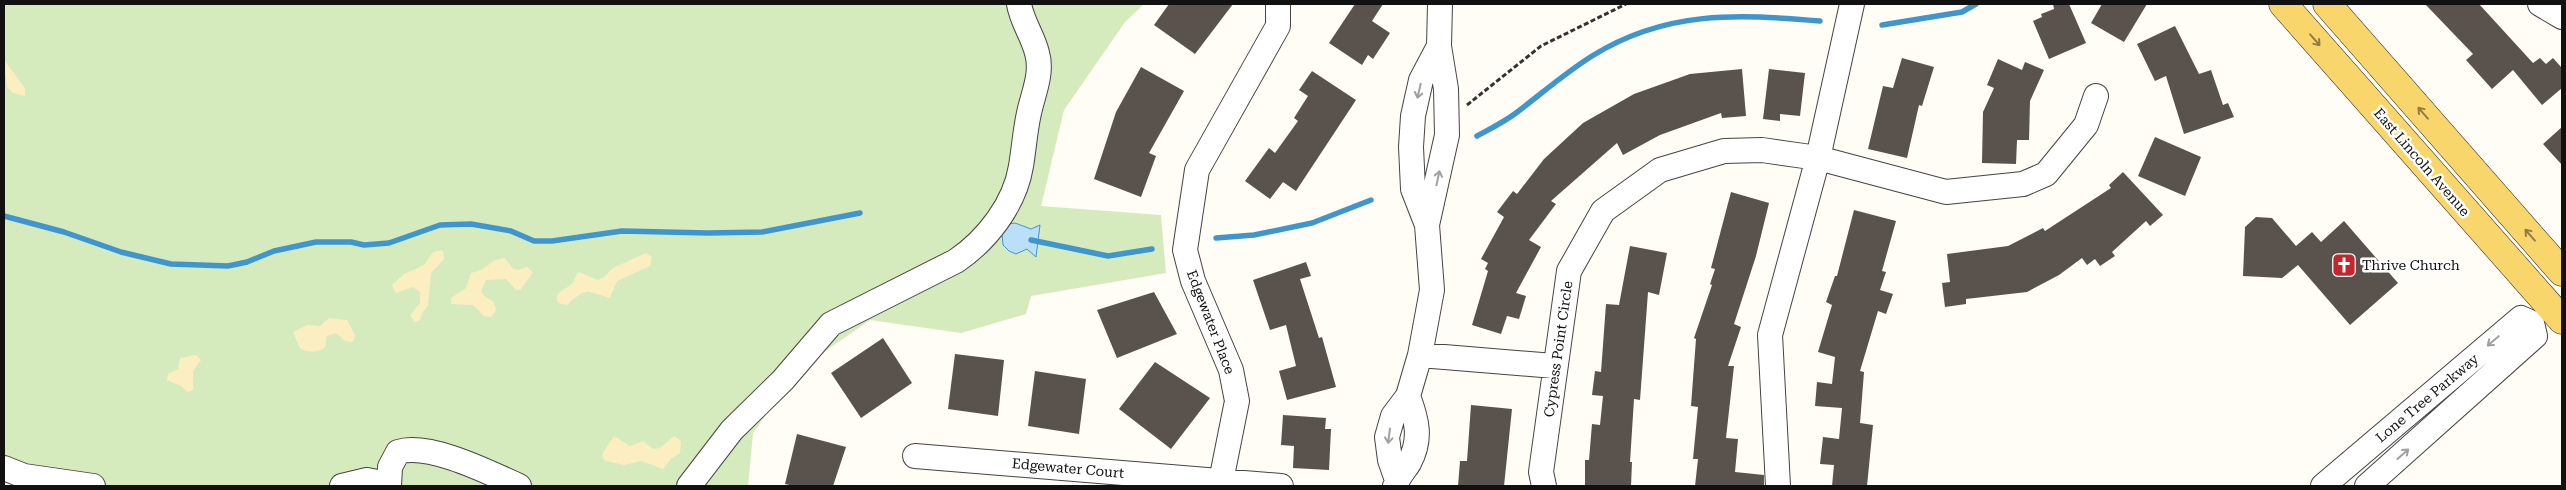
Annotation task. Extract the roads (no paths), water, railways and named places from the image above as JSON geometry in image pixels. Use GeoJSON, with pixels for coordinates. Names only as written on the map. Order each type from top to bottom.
{"type":"FeatureCollection","features":[{"type":"Feature","properties":{"kind":"main road","name":"East Lincoln Avenue"},"geometry":{"type":"LineString","coordinates":[[2283,4],[2552,311]]}},
{"type":"Feature","properties":{"kind":"main road"},"geometry":{"type":"LineString","coordinates":[[2328,4],[2562,272]]}},
{"type":"Feature","properties":{"kind":"street"},"geometry":{"type":"LineString","coordinates":[[689,486],[732,430],[783,380],[831,324],[956,261],[975,248],[987,234],[1016,186],[1021,166],[1024,134],[1037,82],[1038,54],[1022,19],[1019,4]]}},
{"type":"Feature","properties":{"kind":"street","name":"Edgewater Place"},"geometry":{"type":"LineString","coordinates":[[1221,481],[1237,401],[1231,370],[1193,281],[1184,250],[1197,170],[1278,26],[1278,4]]}},
{"type":"Feature","properties":{"kind":"street"},"geometry":{"type":"LineString","coordinates":[[1426,225],[1438,182],[1447,135],[1446,89],[1439,46],[1440,4]]}},
{"type":"Feature","properties":{"kind":"street"},"geometry":{"type":"LineString","coordinates":[[1778,486],[1770,334],[1818,158],[1852,4]]}},
{"type":"Feature","properties":{"kind":"street"},"geometry":{"type":"LineString","coordinates":[[2540,4],[2562,17]]}},
{"type":"Feature","properties":{"kind":"street"},"geometry":{"type":"LineString","coordinates":[[1396,483],[1409,462],[1418,441],[1417,419],[1408,396],[1420,355],[1432,290],[1426,225],[1414,189],[1413,116],[1421,80],[1439,46]]}},
{"type":"Feature","properties":{"kind":"street","name":"Cypress Point Circle"},"geometry":{"type":"LineString","coordinates":[[1544,486],[1541,472],[1554,366],[1570,271],[1603,211],[1660,170],[1724,151],[1762,150],[1818,158],[1946,192],[2023,184],[2046,174],[2086,124],[2096,96]]}},
{"type":"Feature","properties":{"kind":"street","name":"Lone Tree Parkway"},"geometry":{"type":"LineString","coordinates":[[2323,486],[2521,318],[2552,311]]}},
{"type":"Feature","properties":{"kind":"street","name":"Lone Tree Parkway"},"geometry":{"type":"LineString","coordinates":[[2366,486],[2535,336],[2552,311]]}},
{"type":"Feature","properties":{"kind":"street"},"geometry":{"type":"LineString","coordinates":[[1420,355],[1554,366]]}},
{"type":"Feature","properties":{"kind":"street"},"geometry":{"type":"LineString","coordinates":[[342,486],[349,483],[385,479],[398,452],[408,449],[451,457],[519,486]]}},
{"type":"Feature","properties":{"kind":"street","name":"Edgewater Court"},"geometry":{"type":"LineString","coordinates":[[915,456],[1281,486]]}},
{"type":"Feature","properties":{"kind":"street"},"geometry":{"type":"LineString","coordinates":[[4,468],[24,476],[93,486]]}},
{"type":"Feature","properties":{"kind":"water"},"geometry":{"type":"Polygon","coordinates":[[[1015,223],[1031,229],[1040,225],[1036,257],[1027,249],[1016,254],[1009,251],[1003,245],[1002,234],[1009,224],[1015,223]]]}},
{"type":"Feature","properties":{"kind":"waterway"},"geometry":{"type":"LineString","coordinates":[[1882,25],[1962,12],[1976,4]]}},
{"type":"Feature","properties":{"kind":"waterway"},"geometry":{"type":"LineString","coordinates":[[1477,136],[1511,116],[1592,56],[1620,41],[1647,30],[1675,23],[1731,17],[1820,21]]}},
{"type":"Feature","properties":{"kind":"waterway"},"geometry":{"type":"LineString","coordinates":[[1216,238],[1254,235],[1312,223],[1371,200]]}},
{"type":"Feature","properties":{"kind":"waterway"},"geometry":{"type":"LineString","coordinates":[[4,216],[64,232],[121,252],[171,264],[228,266],[247,262],[274,251],[316,242],[351,242],[364,245],[389,243],[440,225],[471,224],[511,231],[534,241],[552,241],[622,231],[762,232],[860,213]]}},
{"type":"Feature","properties":{"kind":"waterway"},"geometry":{"type":"LineString","coordinates":[[1031,240],[1108,256],[1152,249]]}},
{"type":"Feature","properties":{"kind":"place","name":"Thrive Church"},"geometry":{"type":"Point","coordinates":[2344,265]}}]}
